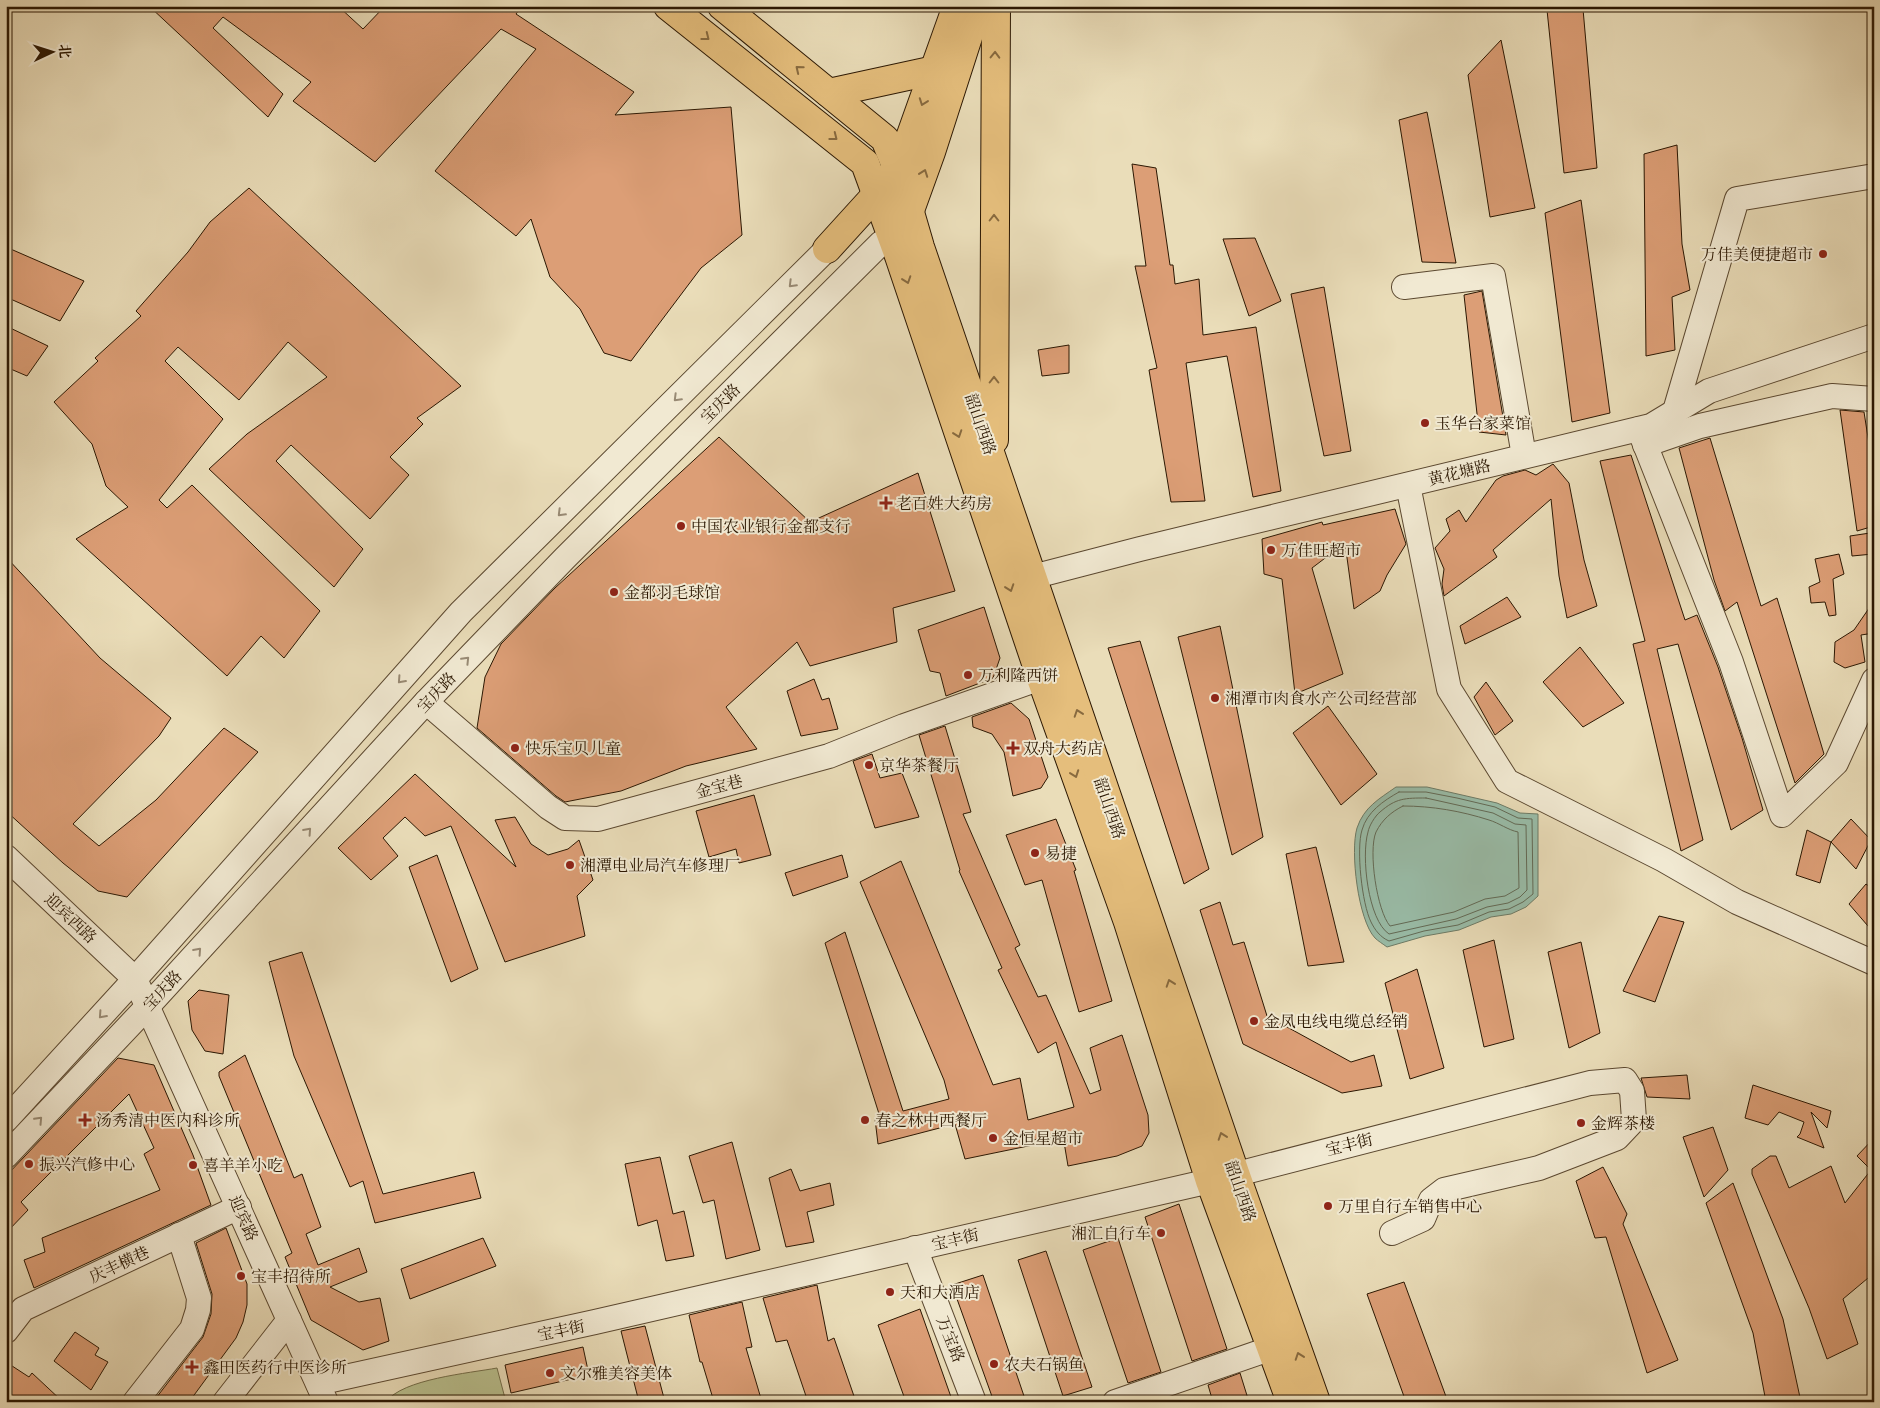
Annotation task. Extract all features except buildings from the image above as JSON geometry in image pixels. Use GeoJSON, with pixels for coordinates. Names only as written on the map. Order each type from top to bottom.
{"type":"FeatureCollection","features":[{"type":"Feature","properties":{"kind":"main road","name":"韶山西路"},"geometry":{"type":"LineString","coordinates":[[668,6],[865,163],[877,194],[886,238],[1128,922],[1223,1177],[1316,1402]]}},
{"type":"Feature","properties":{"kind":"main road","name":"韶山西路"},"geometry":{"type":"LineString","coordinates":[[722,6],[886,139],[897,168],[909,213],[1032,577],[1223,1177],[1272,1348],[1291,1402]]}},
{"type":"Feature","properties":{"kind":"main road"},"geometry":{"type":"LineString","coordinates":[[827,249],[877,194],[897,168],[957,6]]}},
{"type":"Feature","properties":{"kind":"main road"},"geometry":{"type":"LineString","coordinates":[[886,238],[909,213],[931,152],[978,6]]}},
{"type":"Feature","properties":{"kind":"main road"},"geometry":{"type":"LineString","coordinates":[[994,464],[996,6]]}},
{"type":"Feature","properties":{"kind":"main road"},"geometry":{"type":"LineString","coordinates":[[829,93],[934,70]]}},
{"type":"Feature","properties":{"kind":"street"},"geometry":{"type":"LineString","coordinates":[[1675,411],[1736,199],[1874,176]]}},
{"type":"Feature","properties":{"kind":"street","name":"宝庆路"},"geometry":{"type":"LineString","coordinates":[[6,1156],[148,1006],[426,702],[579,544],[886,238]]}},
{"type":"Feature","properties":{"kind":"street","name":"宝庆路"},"geometry":{"type":"LineString","coordinates":[[6,1120],[136,979],[461,612],[827,249]]}},
{"type":"Feature","properties":{"kind":"street"},"geometry":{"type":"LineString","coordinates":[[1404,287],[1493,276],[1524,456]]}},
{"type":"Feature","properties":{"kind":"street","name":"黄花塘路"},"geometry":{"type":"LineString","coordinates":[[1032,577],[1524,456],[1642,437],[1651,426],[1709,391],[1874,336]]}},
{"type":"Feature","properties":{"kind":"street"},"geometry":{"type":"LineString","coordinates":[[1874,399],[1832,396],[1642,437],[1731,662],[1782,815],[1836,763],[1874,680]]}},
{"type":"Feature","properties":{"kind":"street"},"geometry":{"type":"LineString","coordinates":[[1408,484],[1449,689],[1507,781],[1664,860],[1737,902],[1874,963]]}},
{"type":"Feature","properties":{"kind":"street","name":"金宝巷"},"geometry":{"type":"LineString","coordinates":[[426,702],[548,807],[565,818],[598,819],[829,756],[904,726],[1041,678]]}},
{"type":"Feature","properties":{"kind":"street","name":"迎宾西路"},"geometry":{"type":"LineString","coordinates":[[6,857],[136,979]]}},
{"type":"Feature","properties":{"kind":"street","name":"迎宾路"},"geometry":{"type":"LineString","coordinates":[[136,979],[322,1392]]}},
{"type":"Feature","properties":{"kind":"street","name":"宝丰街"},"geometry":{"type":"LineString","coordinates":[[322,1392],[595,1322],[1223,1177],[1590,1083],[1625,1080],[1632,1091],[1634,1120],[1617,1138],[1539,1168],[1444,1190],[1431,1200],[1424,1219],[1392,1232]]}},
{"type":"Feature","properties":{"kind":"street","name":"庆丰横巷"},"geometry":{"type":"LineString","coordinates":[[6,1331],[23,1309],[239,1207]]}},
{"type":"Feature","properties":{"kind":"street"},"geometry":{"type":"LineString","coordinates":[[135,1402],[192,1328],[198,1310],[199,1298],[179,1235]]}},
{"type":"Feature","properties":{"kind":"street","name":"万宝路"},"geometry":{"type":"LineString","coordinates":[[915,1248],[974,1402]]}},
{"type":"Feature","properties":{"kind":"street"},"geometry":{"type":"LineString","coordinates":[[225,1402],[289,1320]]}},
{"type":"Feature","properties":{"kind":"street"},"geometry":{"type":"LineString","coordinates":[[1115,1402],[1272,1348]]}},
{"type":"Feature","properties":{"kind":"shaded area"},"geometry":{"type":"Polygon","coordinates":[[[497,1368],[506,1402],[386,1402],[394,1394],[421,1382],[497,1368]]]}},
{"type":"Feature","properties":{"kind":"water"},"geometry":{"type":"Polygon","coordinates":[[[1396,787],[1427,787],[1497,803],[1520,813],[1538,814],[1538,896],[1526,907],[1511,914],[1491,917],[1459,930],[1425,936],[1387,947],[1375,938],[1369,929],[1360,901],[1355,868],[1355,839],[1357,828],[1364,814],[1378,800],[1396,787]]]}},
{"type":"Feature","properties":{"kind":"place","name":"万佳美便捷超市"},"geometry":{"type":"Point","coordinates":[1823,254]}},
{"type":"Feature","properties":{"kind":"place","name":"玉华台家菜馆"},"geometry":{"type":"Point","coordinates":[1425,423]}},
{"type":"Feature","properties":{"kind":"place","name":"老百姓大药房"},"geometry":{"type":"Point","coordinates":[886,503]}},
{"type":"Feature","properties":{"kind":"place","name":"中国农业银行金都支行"},"geometry":{"type":"Point","coordinates":[681,526]}},
{"type":"Feature","properties":{"kind":"place","name":"万佳旺超市"},"geometry":{"type":"Point","coordinates":[1271,550]}},
{"type":"Feature","properties":{"kind":"place","name":"金都羽毛球馆"},"geometry":{"type":"Point","coordinates":[614,592]}},
{"type":"Feature","properties":{"kind":"place","name":"万利隆西饼"},"geometry":{"type":"Point","coordinates":[968,675]}},
{"type":"Feature","properties":{"kind":"place","name":"湘潭市肉食水产公司经营部"},"geometry":{"type":"Point","coordinates":[1215,698]}},
{"type":"Feature","properties":{"kind":"place","name":"快乐宝贝儿童"},"geometry":{"type":"Point","coordinates":[515,748]}},
{"type":"Feature","properties":{"kind":"place","name":"双舟大药店"},"geometry":{"type":"Point","coordinates":[1013,748]}},
{"type":"Feature","properties":{"kind":"place","name":"京华茶餐厅"},"geometry":{"type":"Point","coordinates":[869,765]}},
{"type":"Feature","properties":{"kind":"place","name":"易捷"},"geometry":{"type":"Point","coordinates":[1035,853]}},
{"type":"Feature","properties":{"kind":"place","name":"湘潭电业局汽车修理厂"},"geometry":{"type":"Point","coordinates":[570,865]}},
{"type":"Feature","properties":{"kind":"place","name":"金凤电线电缆总经销"},"geometry":{"type":"Point","coordinates":[1254,1021]}},
{"type":"Feature","properties":{"kind":"place","name":"汤秀清中医内科诊所"},"geometry":{"type":"Point","coordinates":[85,1120]}},
{"type":"Feature","properties":{"kind":"place","name":"春之林中西餐厅"},"geometry":{"type":"Point","coordinates":[865,1120]}},
{"type":"Feature","properties":{"kind":"place","name":"金辉茶楼"},"geometry":{"type":"Point","coordinates":[1581,1123]}},
{"type":"Feature","properties":{"kind":"place","name":"金恒星超市"},"geometry":{"type":"Point","coordinates":[993,1138]}},
{"type":"Feature","properties":{"kind":"place","name":"振兴汽修中心"},"geometry":{"type":"Point","coordinates":[29,1164]}},
{"type":"Feature","properties":{"kind":"place","name":"喜羊羊小吃"},"geometry":{"type":"Point","coordinates":[193,1165]}},
{"type":"Feature","properties":{"kind":"place","name":"万里自行车销售中心"},"geometry":{"type":"Point","coordinates":[1328,1206]}},
{"type":"Feature","properties":{"kind":"place","name":"湘汇自行车"},"geometry":{"type":"Point","coordinates":[1161,1233]}},
{"type":"Feature","properties":{"kind":"place","name":"宝丰招待所"},"geometry":{"type":"Point","coordinates":[241,1276]}},
{"type":"Feature","properties":{"kind":"place","name":"天和大酒店"},"geometry":{"type":"Point","coordinates":[890,1292]}},
{"type":"Feature","properties":{"kind":"place","name":"农夫石锅鱼"},"geometry":{"type":"Point","coordinates":[994,1364]}},
{"type":"Feature","properties":{"kind":"place","name":"鑫田医药行中医诊所"},"geometry":{"type":"Point","coordinates":[192,1367]}},
{"type":"Feature","properties":{"kind":"place","name":"文尔雅美容美体"},"geometry":{"type":"Point","coordinates":[550,1373]}}]}
